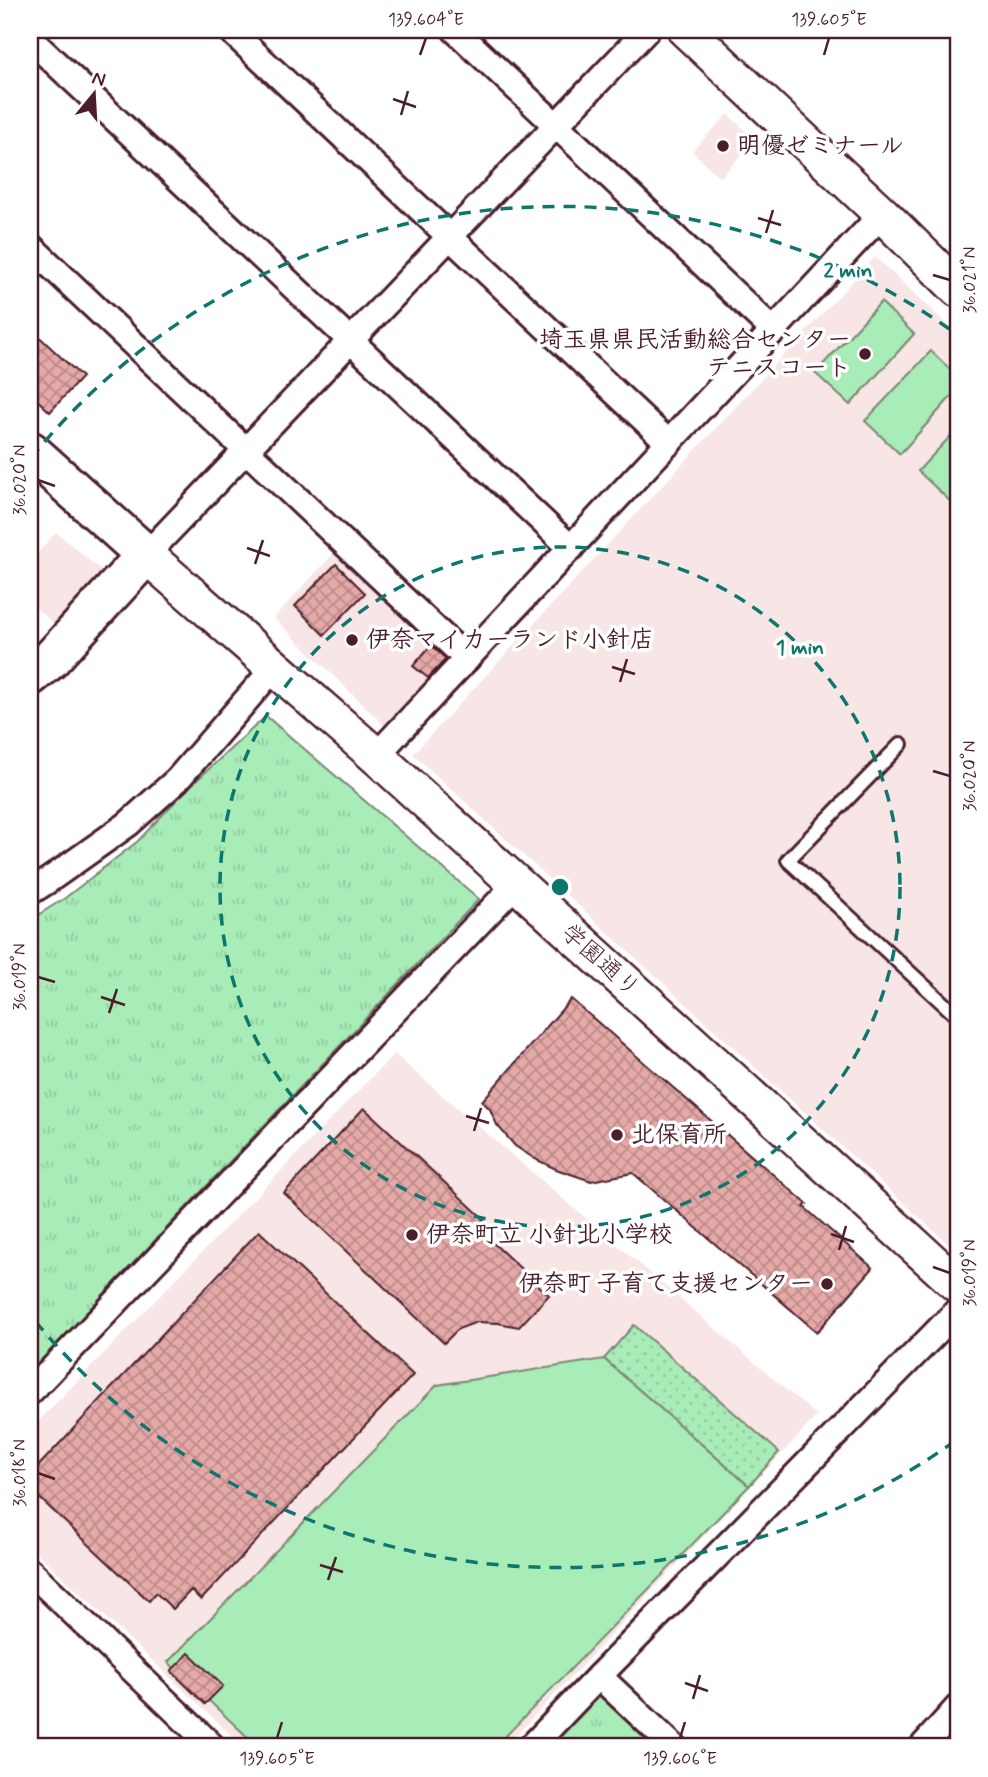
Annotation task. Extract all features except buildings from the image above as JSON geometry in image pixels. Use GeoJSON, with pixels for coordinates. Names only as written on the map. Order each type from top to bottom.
{"type":"FeatureCollection","features":[{"type":"Feature","properties":{"kind":"main road"},"geometry":{"type":"LineString","coordinates":[[30,451],[146,555],[50,660],[30,676]]}},
{"type":"Feature","properties":{"kind":"street"},"geometry":{"type":"LineString","coordinates":[[230,30],[669,443]]}},
{"type":"Feature","properties":{"kind":"street"},"geometry":{"type":"LineString","coordinates":[[455,30],[774,331]]}},
{"type":"Feature","properties":{"kind":"street"},"geometry":{"type":"LineString","coordinates":[[146,555],[647,30]]}},
{"type":"Feature","properties":{"kind":"street"},"geometry":{"type":"LineString","coordinates":[[686,30],[958,289]]}},
{"type":"Feature","properties":{"kind":"street"},"geometry":{"type":"LineString","coordinates":[[30,39],[571,548]]}},
{"type":"Feature","properties":{"kind":"street"},"geometry":{"type":"LineString","coordinates":[[376,756],[882,214]]}},
{"type":"Feature","properties":{"kind":"street"},"geometry":{"type":"LineString","coordinates":[[30,246],[467,659]]}},
{"type":"Feature","properties":{"kind":"street","name":"学園通り"},"geometry":{"type":"LineString","coordinates":[[146,555],[376,756],[958,1285]]}},
{"type":"Feature","properties":{"kind":"street"},"geometry":{"type":"LineString","coordinates":[[30,892],[128,824],[177,780],[274,668]]}},
{"type":"Feature","properties":{"kind":"street"},"geometry":{"type":"LineString","coordinates":[[30,1392],[516,884]]}},
{"type":"Feature","properties":{"kind":"street"},"geometry":{"type":"LineString","coordinates":[[531,1747],[958,1310]]}},
{"type":"Feature","properties":{"kind":"street"},"geometry":{"type":"LineString","coordinates":[[30,1571],[213,1747]]}},
{"type":"Feature","properties":{"kind":"street"},"geometry":{"type":"LineString","coordinates":[[598,1676],[674,1747]]}},
{"type":"Feature","properties":{"kind":"street"},"geometry":{"type":"LineString","coordinates":[[922,1747],[958,1707]]}},
{"type":"Feature","properties":{"kind":"lane"},"geometry":{"type":"LineString","coordinates":[[901,744],[788,859],[958,1017]]}},
{"type":"Feature","properties":{"kind":"shaded area"},"geometry":{"type":"Polygon","coordinates":[[[728,114],[755,140],[720,178],[692,151],[728,114]]]}},
{"type":"Feature","properties":{"kind":"shaded area"},"geometry":{"type":"Polygon","coordinates":[[[875,257],[958,334],[958,1253],[413,754],[875,257]]]}},
{"type":"Feature","properties":{"kind":"shaded area"},"geometry":{"type":"Polygon","coordinates":[[[56,532],[103,572],[56,626],[30,603],[30,562],[56,532]]]}},
{"type":"Feature","properties":{"kind":"shaded area"},"geometry":{"type":"Polygon","coordinates":[[[336,551],[455,658],[387,728],[274,618],[336,551]]]}},
{"type":"Feature","properties":{"kind":"shaded area","name":"伊奈町立 小針北小学校"},"geometry":{"type":"Polygon","coordinates":[[[394,1054],[817,1416],[505,1747],[244,1747],[30,1546],[30,1430],[394,1054]]]}},
{"type":"Feature","properties":{"kind":"green space","name":"埼玉県県民活動総合センター テニスコート"},"geometry":{"type":"Polygon","coordinates":[[[881,302],[914,334],[850,405],[815,373],[881,302]]]}},
{"type":"Feature","properties":{"kind":"green space","name":"埼玉県県民活動総合センター テニスコート"},"geometry":{"type":"Polygon","coordinates":[[[931,351],[958,377],[958,389],[900,454],[865,421],[931,351]]]}},
{"type":"Feature","properties":{"kind":"green space"},"geometry":{"type":"Polygon","coordinates":[[[958,428],[958,498],[953,504],[918,471],[958,428]]]}},
{"type":"Feature","properties":{"kind":"green space"},"geometry":{"type":"Polygon","coordinates":[[[266,716],[479,899],[30,1372],[30,920],[65,898],[138,841],[184,792],[266,716]]]}},
{"type":"Feature","properties":{"kind":"green space"},"geometry":{"type":"Polygon","coordinates":[[[634,1325],[779,1452],[749,1486],[604,1359],[634,1325]]]}},
{"type":"Feature","properties":{"kind":"green space"},"geometry":{"type":"Polygon","coordinates":[[[604,1359],[749,1486],[495,1747],[258,1747],[168,1662],[437,1385],[604,1359]]]}},
{"type":"Feature","properties":{"kind":"green space"},"geometry":{"type":"Polygon","coordinates":[[[599,1676],[674,1747],[531,1747],[599,1676]]]}},
{"type":"Feature","properties":{"kind":"place","name":"明優ゼミナール"},"geometry":{"type":"Point","coordinates":[723,146]}},
{"type":"Feature","properties":{"kind":"place","name":"埼玉県県民活動総合センター テニスコート"},"geometry":{"type":"Point","coordinates":[865,354]}},
{"type":"Feature","properties":{"kind":"place","name":"伊奈マイカーランド小針店"},"geometry":{"type":"Point","coordinates":[352,640]}},
{"type":"Feature","properties":{"kind":"place","name":"北保育所"},"geometry":{"type":"Point","coordinates":[617,1135]}},
{"type":"Feature","properties":{"kind":"place","name":"伊奈町立 小針北小学校"},"geometry":{"type":"Point","coordinates":[412,1235]}},
{"type":"Feature","properties":{"kind":"place","name":"伊奈町 子育て支援センター"},"geometry":{"type":"Point","coordinates":[827,1284]}}]}
